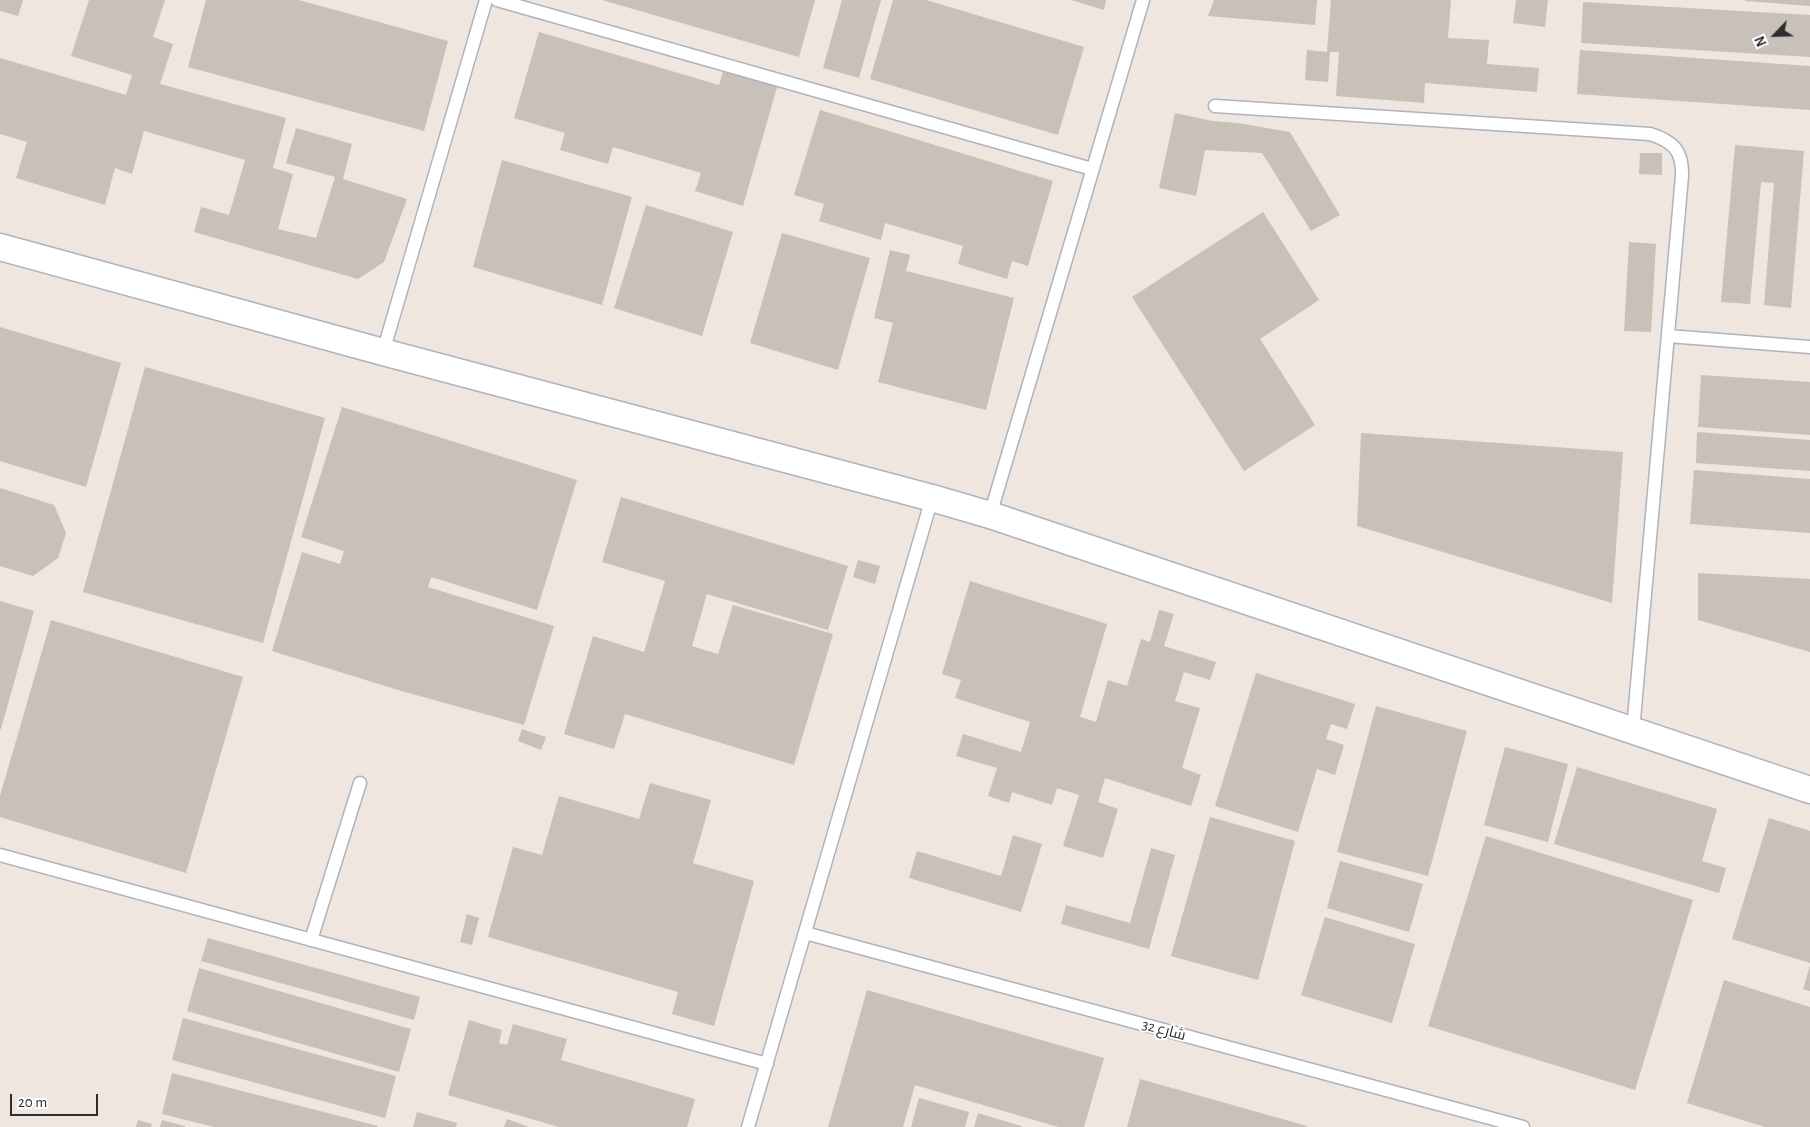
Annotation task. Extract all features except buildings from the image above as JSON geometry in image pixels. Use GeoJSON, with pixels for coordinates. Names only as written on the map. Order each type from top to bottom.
{"type":"FeatureCollection","features":[{"type":"Feature","properties":{"kind":"street"},"geometry":{"type":"LineString","coordinates":[[0,247],[990,515],[1810,790]]}},
{"type":"Feature","properties":{"kind":"lane"},"geometry":{"type":"LineString","coordinates":[[383,352],[486,0]]}},
{"type":"Feature","properties":{"kind":"lane"},"geometry":{"type":"LineString","coordinates":[[497,0],[1092,170]]}},
{"type":"Feature","properties":{"kind":"lane"},"geometry":{"type":"LineString","coordinates":[[990,515],[1143,0]]}},
{"type":"Feature","properties":{"kind":"lane"},"geometry":{"type":"LineString","coordinates":[[1215,106],[1650,134],[1661,137],[1672,144],[1679,153],[1683,164],[1633,730]]}},
{"type":"Feature","properties":{"kind":"lane"},"geometry":{"type":"LineString","coordinates":[[1668,336],[1810,347]]}},
{"type":"Feature","properties":{"kind":"lane"},"geometry":{"type":"LineString","coordinates":[[748,1127],[932,498]]}},
{"type":"Feature","properties":{"kind":"lane"},"geometry":{"type":"LineString","coordinates":[[311,940],[360,783]]}},
{"type":"Feature","properties":{"kind":"lane"},"geometry":{"type":"LineString","coordinates":[[0,855],[767,1064]]}},
{"type":"Feature","properties":{"kind":"lane","name":"شارع 32"},"geometry":{"type":"LineString","coordinates":[[805,933],[1523,1127]]}}]}
